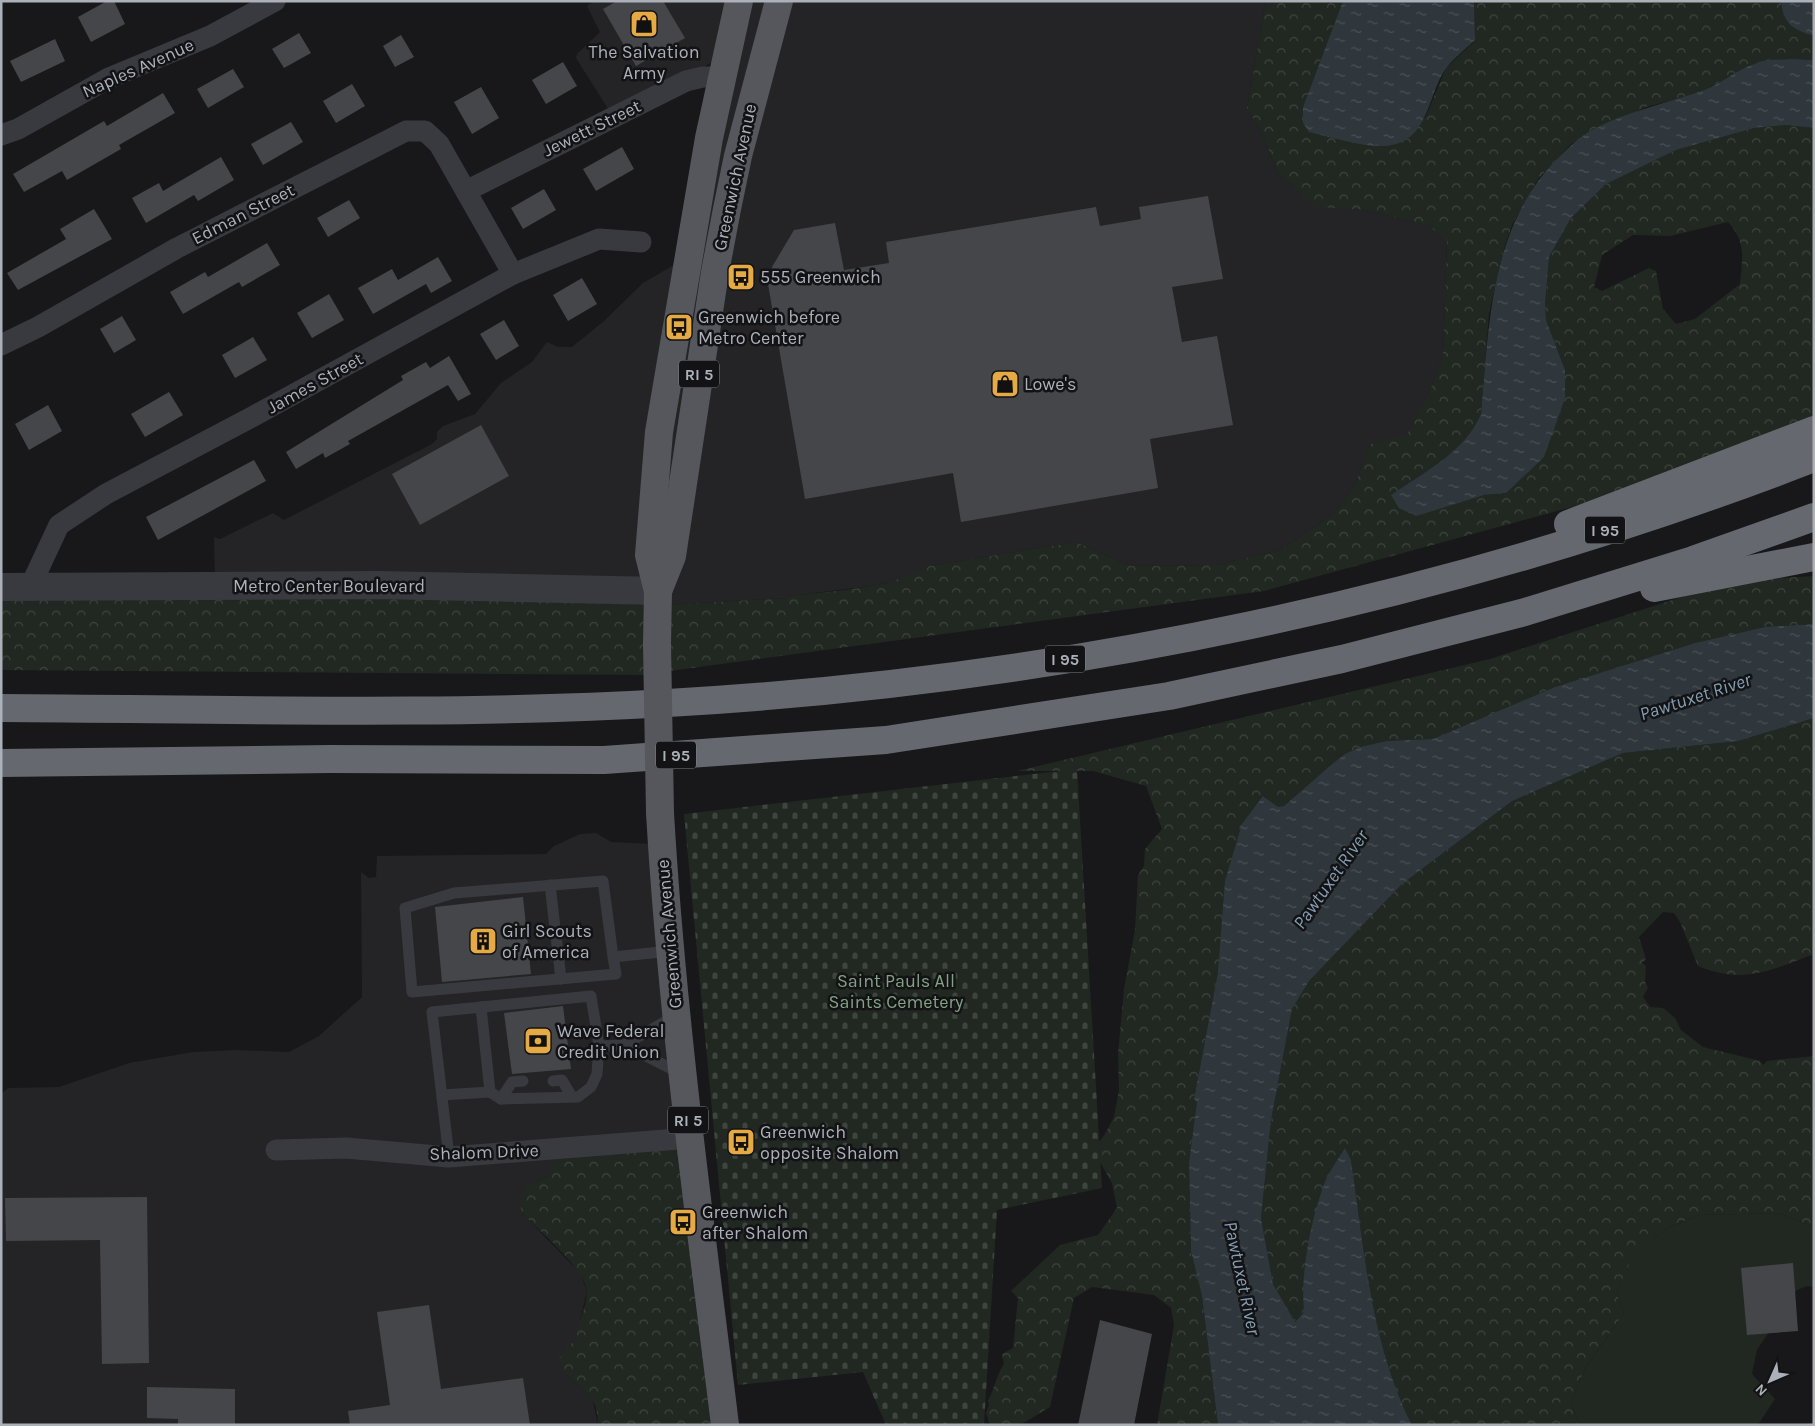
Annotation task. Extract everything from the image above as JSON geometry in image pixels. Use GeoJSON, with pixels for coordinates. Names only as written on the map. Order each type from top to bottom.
{"type":"FeatureCollection","features":[{"type":"Feature","properties":{"kind":"highway"},"geometry":{"type":"LineString","coordinates":[[1392,591],[1814,430]]}},
{"type":"Feature","properties":{"kind":"highway","name":"I 95"},"geometry":{"type":"LineString","coordinates":[[1,708],[533,708],[734,698],[867,686],[1065,659],[1206,633],[1392,591],[1612,528],[1711,496],[1814,458]]}},
{"type":"Feature","properties":{"kind":"highway","name":"I 95"},"geometry":{"type":"LineString","coordinates":[[1,762],[311,759],[604,760],[886,740],[1169,696],[1342,659],[1525,612],[1693,560],[1814,517]]}},
{"type":"Feature","properties":{"kind":"highway"},"geometry":{"type":"LineString","coordinates":[[1525,612],[1814,557]]}},
{"type":"Feature","properties":{"kind":"main road","name":"Greenwich Avenue"},"geometry":{"type":"LineString","coordinates":[[725,1425],[682,1074],[670,951],[660,813],[658,591],[649,555],[659,432],[721,77],[739,1]]}},
{"type":"Feature","properties":{"kind":"main road","name":"Greenwich Avenue"},"geometry":{"type":"LineString","coordinates":[[658,591],[672,556],[715,272],[738,156],[779,1]]}},
{"type":"Feature","properties":{"kind":"main road"},"geometry":{"type":"LineString","coordinates":[[721,77],[756,85]]}},
{"type":"Feature","properties":{"kind":"street","name":"Naples Avenue"},"geometry":{"type":"LineString","coordinates":[[1,134],[18,129],[109,78],[210,36],[275,1]]}},
{"type":"Feature","properties":{"kind":"street","name":"Jewett Street"},"geometry":{"type":"LineString","coordinates":[[466,191],[686,81],[703,77],[721,77]]}},
{"type":"Feature","properties":{"kind":"street","name":"Edman Street"},"geometry":{"type":"LineString","coordinates":[[1,345],[38,327],[177,248],[406,131],[425,130],[439,144],[513,274]]}},
{"type":"Feature","properties":{"kind":"street","name":"James Street"},"geometry":{"type":"LineString","coordinates":[[30,587],[59,525],[106,494],[252,417],[513,274],[599,239],[641,242]]}},
{"type":"Feature","properties":{"kind":"street","name":"Metro Center Boulevard"},"geometry":{"type":"LineString","coordinates":[[1,587],[378,585],[658,591]]}},
{"type":"Feature","properties":{"kind":"street","name":"Shalom Drive"},"geometry":{"type":"LineString","coordinates":[[276,1150],[346,1148],[449,1157],[691,1138]]}},
{"type":"Feature","properties":{"kind":"lane"},"geometry":{"type":"LineString","coordinates":[[603,881],[613,957],[616,974],[412,992],[405,908],[454,893],[603,881]]}},
{"type":"Feature","properties":{"kind":"lane"},"geometry":{"type":"LineString","coordinates":[[550,885],[561,979]]}},
{"type":"Feature","properties":{"kind":"lane"},"geometry":{"type":"LineString","coordinates":[[613,957],[670,951]]}},
{"type":"Feature","properties":{"kind":"lane"},"geometry":{"type":"LineString","coordinates":[[442,1096],[490,1092],[501,1099],[578,1097],[591,1087],[597,1074],[598,1046],[591,996],[432,1012],[449,1157]]}},
{"type":"Feature","properties":{"kind":"lane"},"geometry":{"type":"LineString","coordinates":[[481,1007],[490,1092]]}},
{"type":"Feature","properties":{"kind":"lane"},"geometry":{"type":"LineString","coordinates":[[598,1046],[624,1045],[676,1015]]}},
{"type":"Feature","properties":{"kind":"lane"},"geometry":{"type":"LineString","coordinates":[[624,1045],[682,1074]]}},
{"type":"Feature","properties":{"kind":"lane"},"geometry":{"type":"LineString","coordinates":[[553,1081],[562,1080],[572,1097]]}},
{"type":"Feature","properties":{"kind":"lane"},"geometry":{"type":"LineString","coordinates":[[501,1099],[512,1082],[523,1081]]}},
{"type":"Feature","properties":{"kind":"shaded area"},"geometry":{"type":"Polygon","coordinates":[[[593,1],[1266,1],[1247,108],[1262,133],[1278,174],[1316,206],[1366,210],[1429,226],[1447,241],[1443,356],[1429,393],[1406,437],[1370,444],[1355,484],[1333,514],[1281,550],[1216,565],[1131,566],[1076,542],[929,566],[910,577],[872,586],[788,596],[786,598],[664,605],[215,584],[214,537],[220,539],[273,513],[284,520],[432,444],[437,439],[437,432],[443,426],[475,414],[501,383],[532,362],[547,342],[558,347],[572,347],[604,321],[643,283],[693,254],[726,55],[612,115],[576,58],[577,54],[600,32],[587,6],[593,1]]]}},
{"type":"Feature","properties":{"kind":"shaded area"},"geometry":{"type":"Polygon","coordinates":[[[596,833],[611,842],[655,844],[692,1135],[549,1176],[528,1185],[522,1213],[580,1273],[587,1291],[567,1375],[592,1397],[598,1425],[1,1425],[1,1094],[8,1088],[59,1087],[129,1063],[193,1052],[237,1050],[289,1052],[319,1036],[362,997],[361,872],[369,878],[376,877],[377,856],[546,854],[554,846],[580,834],[596,833]]]}},
{"type":"Feature","properties":{"kind":"green space"},"geometry":{"type":"Polygon","coordinates":[[[1266,1],[1343,1],[1303,107],[1303,123],[1370,145],[1385,146],[1408,138],[1426,116],[1446,68],[1475,41],[1474,1],[1781,1],[1784,15],[1790,25],[1814,36],[1814,60],[1791,59],[1755,63],[1699,93],[1646,107],[1571,144],[1538,179],[1513,223],[1505,245],[1489,313],[1481,414],[1465,439],[1454,450],[1430,469],[1391,495],[1485,495],[1506,493],[1565,370],[1546,320],[1545,304],[1549,257],[1571,218],[1606,184],[1676,150],[1754,128],[1786,125],[1814,128],[1814,419],[1601,499],[1264,591],[662,672],[652,675],[1,670],[1,586],[664,605],[786,598],[788,596],[861,588],[896,580],[929,566],[1076,542],[1131,566],[1216,565],[1281,550],[1333,514],[1355,484],[1370,444],[1406,436],[1429,393],[1443,356],[1447,241],[1429,226],[1366,210],[1316,207],[1278,174],[1262,133],[1247,108],[1266,1]],[[1728,222],[1670,236],[1633,235],[1602,255],[1594,287],[1602,291],[1649,268],[1656,271],[1663,309],[1676,324],[1695,319],[1740,284],[1742,251],[1741,244],[1728,222]]]}},
{"type":"Feature","properties":{"kind":"green space"},"geometry":{"type":"Polygon","coordinates":[[[1814,576],[1814,624],[1765,627],[1695,643],[1555,687],[1433,739],[1387,741],[1331,765],[1284,806],[1278,808],[1264,796],[1218,972],[1194,1099],[1197,1102],[1189,1162],[1191,1251],[1202,1296],[1218,1425],[1157,1425],[1174,1325],[1171,1308],[1154,1295],[1092,1287],[1074,1298],[1050,1407],[1020,1425],[990,1425],[986,1413],[989,1405],[988,1400],[1004,1364],[1002,1354],[1013,1348],[1018,1298],[1011,1291],[1060,1245],[1098,1235],[1117,1208],[1112,1183],[1093,1150],[1105,1134],[1114,1117],[1119,1090],[1118,1054],[1124,989],[1135,930],[1138,875],[1144,866],[1145,849],[1162,829],[1146,786],[1093,771],[1017,771],[1490,659],[1731,581],[1814,576]]]}},
{"type":"Feature","properties":{"kind":"green space"},"geometry":{"type":"Polygon","coordinates":[[[1814,718],[1814,954],[1771,970],[1744,975],[1729,974],[1714,972],[1698,966],[1680,922],[1674,913],[1663,912],[1639,937],[1646,959],[1642,963],[1646,966],[1645,982],[1648,988],[1643,997],[1650,1007],[1663,1008],[1675,1018],[1681,1030],[1703,1047],[1760,1061],[1763,1065],[1767,1061],[1814,1056],[1814,1227],[1779,1213],[1700,1215],[1669,1227],[1631,1260],[1617,1293],[1624,1313],[1585,1369],[1571,1403],[1579,1425],[1412,1425],[1398,1394],[1378,1329],[1365,1261],[1351,1160],[1345,1149],[1303,1299],[1304,1312],[1294,1322],[1273,1284],[1261,1218],[1271,1120],[1292,1009],[1309,981],[1402,884],[1512,801],[1623,753],[1738,741],[1814,718]]]}},
{"type":"Feature","properties":{"kind":"green space","name":"Saint Pauls All Saints Cemetery"},"geometry":{"type":"Polygon","coordinates":[[[1077,769],[1102,1188],[997,1210],[984,1425],[886,1425],[863,1372],[738,1385],[684,814],[1077,769]]]}},
{"type":"Feature","properties":{"kind":"green space"},"geometry":{"type":"Polygon","coordinates":[[[688,1139],[728,1425],[598,1425],[596,1408],[593,1401],[567,1374],[559,1358],[576,1338],[587,1293],[585,1284],[571,1262],[522,1213],[519,1201],[528,1185],[549,1176],[552,1144],[688,1139]]]}},
{"type":"Feature","properties":{"kind":"green space"},"geometry":{"type":"Polygon","coordinates":[[[1779,1213],[1814,1227],[1814,1287],[1807,1286],[1797,1290],[1757,1350],[1752,1374],[1775,1399],[1758,1425],[1579,1425],[1571,1403],[1585,1369],[1624,1313],[1617,1293],[1631,1259],[1669,1227],[1700,1215],[1779,1213]]]}},
{"type":"Feature","properties":{"kind":"water"},"geometry":{"type":"Polygon","coordinates":[[[1343,1],[1474,1],[1475,40],[1447,67],[1440,78],[1419,127],[1399,143],[1375,146],[1356,143],[1309,132],[1303,123],[1303,107],[1343,1]]]}},
{"type":"Feature","properties":{"kind":"water"},"geometry":{"type":"Polygon","coordinates":[[[1781,1],[1814,1],[1814,36],[1790,25],[1784,15],[1781,1]]]}},
{"type":"Feature","properties":{"kind":"water"},"geometry":{"type":"Polygon","coordinates":[[[1791,59],[1814,60],[1814,128],[1786,125],[1754,128],[1676,150],[1606,184],[1571,218],[1549,257],[1545,304],[1546,320],[1565,370],[1565,398],[1544,457],[1506,493],[1484,495],[1416,516],[1399,508],[1391,495],[1430,469],[1454,450],[1474,427],[1481,414],[1491,313],[1505,248],[1517,217],[1533,188],[1555,161],[1585,135],[1608,122],[1704,90],[1758,62],[1791,59]]]}},
{"type":"Feature","properties":{"kind":"water","name":"Pawtuxet River"},"geometry":{"type":"Polygon","coordinates":[[[1814,624],[1814,718],[1738,741],[1623,753],[1512,801],[1402,884],[1309,981],[1292,1009],[1271,1120],[1261,1218],[1273,1284],[1295,1322],[1304,1312],[1305,1264],[1315,1212],[1325,1182],[1345,1148],[1351,1160],[1365,1261],[1378,1329],[1398,1394],[1412,1425],[1218,1425],[1202,1296],[1191,1251],[1189,1162],[1197,1102],[1194,1099],[1218,972],[1225,881],[1242,824],[1263,796],[1278,807],[1284,806],[1345,754],[1361,747],[1387,741],[1433,739],[1555,687],[1695,643],[1765,627],[1814,624]]]}},
{"type":"Feature","properties":{"kind":"building"},"geometry":{"type":"Polygon","coordinates":[[[107,1],[114,1],[125,24],[91,42],[78,17],[107,1]]]}},
{"type":"Feature","properties":{"kind":"building","name":"The Salvation Army"},"geometry":{"type":"Polygon","coordinates":[[[617,1],[663,1],[685,38],[636,66],[603,9],[617,1]]]}},
{"type":"Feature","properties":{"kind":"building"},"geometry":{"type":"Polygon","coordinates":[[[299,33],[311,53],[284,68],[272,49],[299,33]]]}},
{"type":"Feature","properties":{"kind":"building"},"geometry":{"type":"Polygon","coordinates":[[[401,35],[414,57],[395,67],[383,46],[401,35]]]}},
{"type":"Feature","properties":{"kind":"building"},"geometry":{"type":"Polygon","coordinates":[[[55,39],[65,61],[21,82],[10,61],[55,39]]]}},
{"type":"Feature","properties":{"kind":"building"},"geometry":{"type":"Polygon","coordinates":[[[563,62],[577,86],[546,104],[532,80],[563,62]]]}},
{"type":"Feature","properties":{"kind":"building"},"geometry":{"type":"Polygon","coordinates":[[[233,69],[244,87],[208,108],[197,89],[233,69]]]}},
{"type":"Feature","properties":{"kind":"building"},"geometry":{"type":"Polygon","coordinates":[[[352,84],[365,106],[336,123],[323,101],[352,84]]]}},
{"type":"Feature","properties":{"kind":"building"},"geometry":{"type":"Polygon","coordinates":[[[481,87],[499,118],[472,134],[454,102],[481,87]]]}},
{"type":"Feature","properties":{"kind":"building"},"geometry":{"type":"Polygon","coordinates":[[[163,93],[175,113],[119,145],[121,149],[67,180],[62,171],[24,192],[13,174],[104,121],[107,126],[163,93]]]}},
{"type":"Feature","properties":{"kind":"building"},"geometry":{"type":"Polygon","coordinates":[[[291,122],[303,142],[263,165],[251,144],[291,122]]]}},
{"type":"Feature","properties":{"kind":"building"},"geometry":{"type":"Polygon","coordinates":[[[622,147],[634,169],[596,191],[583,169],[622,147]]]}},
{"type":"Feature","properties":{"kind":"building"},"geometry":{"type":"Polygon","coordinates":[[[221,157],[234,180],[198,201],[194,195],[146,223],[132,198],[159,183],[163,191],[221,157]]]}},
{"type":"Feature","properties":{"kind":"building"},"geometry":{"type":"Polygon","coordinates":[[[544,189],[556,210],[523,229],[511,208],[544,189]]]}},
{"type":"Feature","properties":{"kind":"building","name":"Lowe's"},"geometry":{"type":"Polygon","coordinates":[[[1208,196],[1223,279],[1172,287],[1182,342],[1217,336],[1233,425],[1150,439],[1158,488],[961,522],[953,473],[805,499],[768,284],[774,283],[772,267],[794,230],[835,223],[844,270],[889,263],[886,242],[1096,207],[1100,226],[1141,219],[1139,207],[1208,196]]]}},
{"type":"Feature","properties":{"kind":"building"},"geometry":{"type":"Polygon","coordinates":[[[349,200],[360,218],[328,237],[317,218],[349,200]]]}},
{"type":"Feature","properties":{"kind":"building"},"geometry":{"type":"Polygon","coordinates":[[[94,209],[112,239],[18,290],[7,273],[66,239],[60,229],[94,209]]]}},
{"type":"Feature","properties":{"kind":"building"},"geometry":{"type":"Polygon","coordinates":[[[267,243],[280,265],[242,287],[239,282],[183,314],[170,292],[205,272],[208,277],[267,243]]]}},
{"type":"Feature","properties":{"kind":"building"},"geometry":{"type":"Polygon","coordinates":[[[438,257],[452,281],[431,293],[426,284],[373,314],[358,288],[392,269],[398,280],[438,257]]]}},
{"type":"Feature","properties":{"kind":"building"},"geometry":{"type":"Polygon","coordinates":[[[582,278],[597,304],[568,321],[553,295],[582,278]]]}},
{"type":"Feature","properties":{"kind":"building"},"geometry":{"type":"Polygon","coordinates":[[[329,294],[344,320],[312,338],[297,313],[329,294]]]}},
{"type":"Feature","properties":{"kind":"building"},"geometry":{"type":"Polygon","coordinates":[[[122,316],[136,340],[114,353],[100,329],[122,316]]]}},
{"type":"Feature","properties":{"kind":"building"},"geometry":{"type":"Polygon","coordinates":[[[504,320],[519,346],[496,360],[480,334],[504,320]]]}},
{"type":"Feature","properties":{"kind":"building"},"geometry":{"type":"Polygon","coordinates":[[[253,337],[267,360],[235,378],[222,355],[253,337]]]}},
{"type":"Feature","properties":{"kind":"building"},"geometry":{"type":"Polygon","coordinates":[[[449,356],[471,394],[458,401],[448,385],[348,441],[350,444],[325,458],[323,453],[296,469],[286,452],[403,380],[401,376],[426,362],[430,368],[449,356]]]}},
{"type":"Feature","properties":{"kind":"building"},"geometry":{"type":"Polygon","coordinates":[[[169,392],[183,415],[145,437],[131,414],[169,392]]]}},
{"type":"Feature","properties":{"kind":"building"},"geometry":{"type":"Polygon","coordinates":[[[48,405],[62,431],[29,450],[15,424],[48,405]]]}},
{"type":"Feature","properties":{"kind":"building"},"geometry":{"type":"Polygon","coordinates":[[[481,425],[509,476],[420,525],[392,474],[481,425]]]}},
{"type":"Feature","properties":{"kind":"building"},"geometry":{"type":"Polygon","coordinates":[[[254,460],[266,481],[158,540],[146,517],[254,460]]]}},
{"type":"Feature","properties":{"kind":"building","name":"Girl Scouts of America"},"geometry":{"type":"Polygon","coordinates":[[[523,897],[531,974],[442,982],[435,907],[523,897]]]}},
{"type":"Feature","properties":{"kind":"building","name":"Wave Federal Credit Union"},"geometry":{"type":"Polygon","coordinates":[[[563,1006],[571,1069],[512,1074],[504,1013],[563,1006]]]}},
{"type":"Feature","properties":{"kind":"building"},"geometry":{"type":"Polygon","coordinates":[[[147,1197],[149,1363],[102,1364],[100,1240],[6,1241],[5,1198],[147,1197]]]}},
{"type":"Feature","properties":{"kind":"building"},"geometry":{"type":"Polygon","coordinates":[[[1793,1263],[1798,1331],[1747,1335],[1741,1268],[1793,1263]]]}},
{"type":"Feature","properties":{"kind":"building"},"geometry":{"type":"Polygon","coordinates":[[[429,1305],[441,1389],[523,1378],[530,1425],[350,1425],[348,1411],[390,1405],[377,1312],[429,1305]]]}},
{"type":"Feature","properties":{"kind":"building"},"geometry":{"type":"Polygon","coordinates":[[[1100,1320],[1152,1334],[1134,1425],[1078,1425],[1100,1320]]]}},
{"type":"Feature","properties":{"kind":"building"},"geometry":{"type":"Polygon","coordinates":[[[147,1387],[235,1389],[235,1425],[178,1425],[178,1419],[147,1418],[147,1387]]]}},
{"type":"Feature","properties":{"kind":"place","name":"The Salvation Army"},"geometry":{"type":"Point","coordinates":[644,24]}},
{"type":"Feature","properties":{"kind":"place","name":"555 Greenwich"},"geometry":{"type":"Point","coordinates":[741,277]}},
{"type":"Feature","properties":{"kind":"place","name":"Greenwich before Metro Center"},"geometry":{"type":"Point","coordinates":[679,327]}},
{"type":"Feature","properties":{"kind":"place","name":"Lowe's"},"geometry":{"type":"Point","coordinates":[1005,384]}},
{"type":"Feature","properties":{"kind":"place","name":"Girl Scouts of America"},"geometry":{"type":"Point","coordinates":[483,941]}},
{"type":"Feature","properties":{"kind":"place","name":"Wave Federal Credit Union"},"geometry":{"type":"Point","coordinates":[538,1041]}},
{"type":"Feature","properties":{"kind":"place","name":"Greenwich opposite Shalom"},"geometry":{"type":"Point","coordinates":[741,1142]}},
{"type":"Feature","properties":{"kind":"place","name":"Greenwich after Shalom"},"geometry":{"type":"Point","coordinates":[683,1222]}}]}
